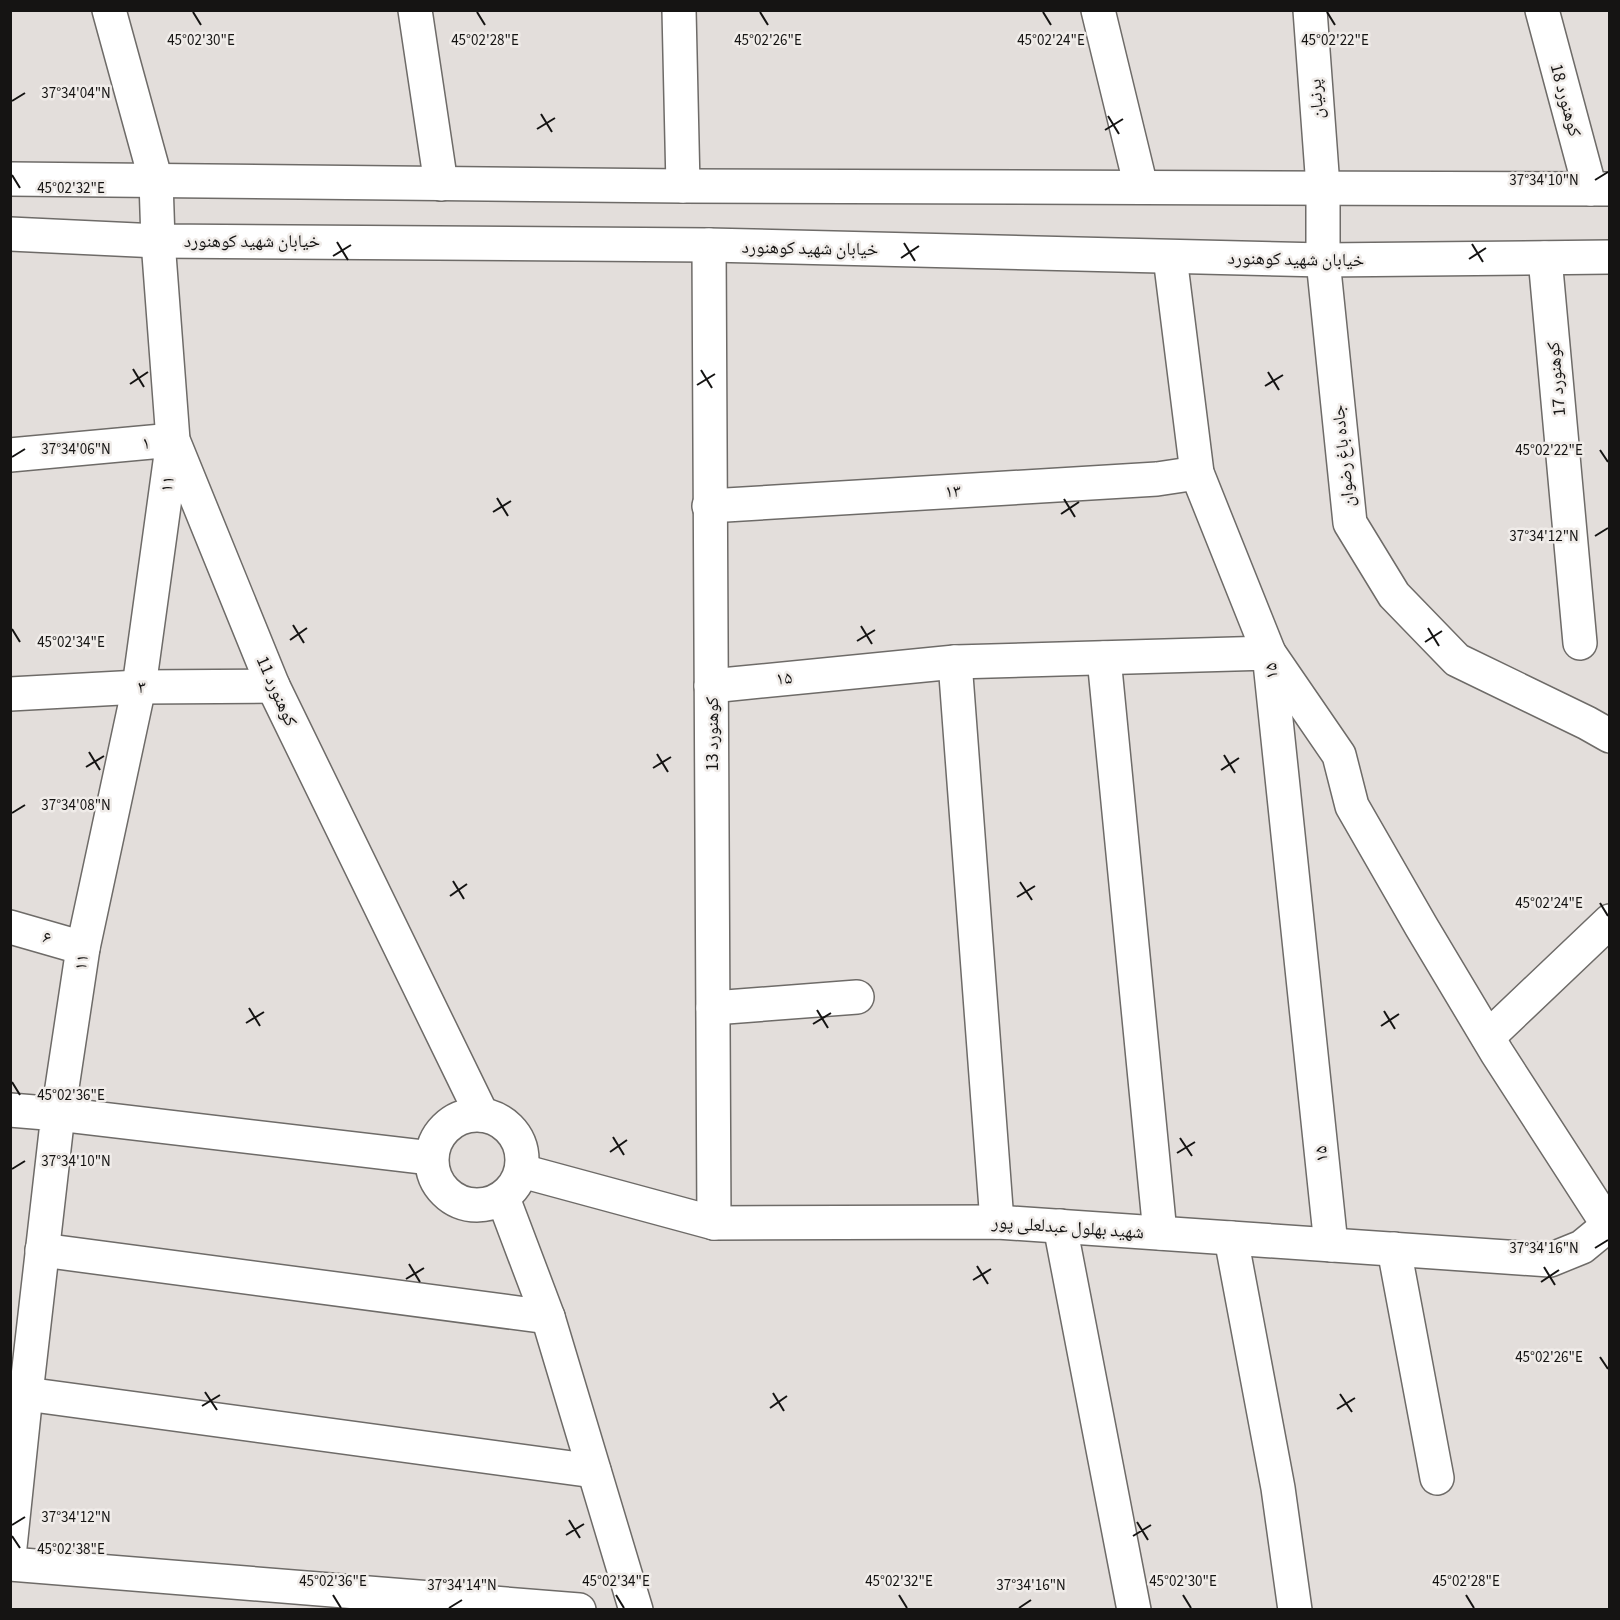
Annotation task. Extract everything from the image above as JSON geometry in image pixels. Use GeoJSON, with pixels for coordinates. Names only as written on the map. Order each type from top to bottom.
{"type":"FeatureCollection","features":[{"type":"Feature","properties":{"kind":"street","name":"کوهنورد 11"},"geometry":{"type":"LineString","coordinates":[[109,10],[156,181],[158,240],[173,440],[273,686],[483,1115]]}},
{"type":"Feature","properties":{"kind":"street"},"geometry":{"type":"LineString","coordinates":[[415,10],[441,184]]}},
{"type":"Feature","properties":{"kind":"street"},"geometry":{"type":"LineString","coordinates":[[679,10],[683,186]]}},
{"type":"Feature","properties":{"kind":"street"},"geometry":{"type":"LineString","coordinates":[[1098,10],[1141,187]]}},
{"type":"Feature","properties":{"kind":"street","name":"پرنیان"},"geometry":{"type":"LineString","coordinates":[[1310,10],[1323,187],[1323,260]]}},
{"type":"Feature","properties":{"kind":"street","name":"کوهنورد 18"},"geometry":{"type":"LineString","coordinates":[[1542,10],[1600,189]]}},
{"type":"Feature","properties":{"kind":"street"},"geometry":{"type":"LineString","coordinates":[[10,179],[683,186],[1600,189]]}},
{"type":"Feature","properties":{"kind":"street","name":"خیابان شهید کوهنورد"},"geometry":{"type":"LineString","coordinates":[[10,234],[158,240],[709,245],[1323,260],[1610,257]]}},
{"type":"Feature","properties":{"kind":"street","name":"کوهنورد 13"},"geometry":{"type":"LineString","coordinates":[[709,245],[714,1223]]}},
{"type":"Feature","properties":{"kind":"street"},"geometry":{"type":"LineString","coordinates":[[1170,257],[1197,473],[1269,653],[1339,755],[1352,806],[1488,1037],[1609,1226]]}},
{"type":"Feature","properties":{"kind":"street","name":"کوهنورد 17"},"geometry":{"type":"LineString","coordinates":[[1545,258],[1580,643]]}},
{"type":"Feature","properties":{"kind":"street","name":"جاده باغ رضوان"},"geometry":{"type":"LineString","coordinates":[[1323,260],[1350,523],[1394,595],[1457,660],[1610,736]]}},
{"type":"Feature","properties":{"kind":"street","name":"۱"},"geometry":{"type":"LineString","coordinates":[[10,455],[173,440]]}},
{"type":"Feature","properties":{"kind":"street","name":"۱۱"},"geometry":{"type":"LineString","coordinates":[[10,1547],[26,1394],[20,1355],[42,1250],[58,1114],[83,948],[139,687],[173,440]]}},
{"type":"Feature","properties":{"kind":"street","name":"۱۳"},"geometry":{"type":"LineString","coordinates":[[709,506],[1157,479],[1197,473]]}},
{"type":"Feature","properties":{"kind":"street","name":"۱۵"},"geometry":{"type":"LineString","coordinates":[[711,686],[955,662],[1269,653],[1331,1245]]}},
{"type":"Feature","properties":{"kind":"street"},"geometry":{"type":"LineString","coordinates":[[1104,658],[1160,1233]]}},
{"type":"Feature","properties":{"kind":"street"},"geometry":{"type":"LineString","coordinates":[[955,662],[996,1222]]}},
{"type":"Feature","properties":{"kind":"street","name":"۳"},"geometry":{"type":"LineString","coordinates":[[10,694],[139,687],[273,686]]}},
{"type":"Feature","properties":{"kind":"street"},"geometry":{"type":"LineString","coordinates":[[1488,1037],[1610,921]]}},
{"type":"Feature","properties":{"kind":"street","name":"۶"},"geometry":{"type":"LineString","coordinates":[[10,927],[83,948]]}},
{"type":"Feature","properties":{"kind":"street"},"geometry":{"type":"LineString","coordinates":[[713,1008],[857,997]]}},
{"type":"Feature","properties":{"kind":"street"},"geometry":{"type":"LineString","coordinates":[[10,1110],[431,1158]]}},
{"type":"Feature","properties":{"kind":"street"},"geometry":{"type":"LineString","coordinates":[[483,1115],[497,1119],[510,1128],[519,1140],[523,1155],[522,1171],[518,1181],[503,1198],[490,1204],[476,1206],[455,1200],[439,1186],[433,1172],[431,1158],[442,1131],[454,1121],[467,1116],[483,1115]]}},
{"type":"Feature","properties":{"kind":"street","name":"شهید بهلول عبدلعلی پور"},"geometry":{"type":"LineString","coordinates":[[522,1171],[714,1223],[996,1222],[1550,1260],[1582,1246],[1609,1226]]}},
{"type":"Feature","properties":{"kind":"street"},"geometry":{"type":"LineString","coordinates":[[503,1198],[548,1317],[636,1610]]}},
{"type":"Feature","properties":{"kind":"street"},"geometry":{"type":"LineString","coordinates":[[1060,1226],[1134,1610]]}},
{"type":"Feature","properties":{"kind":"street"},"geometry":{"type":"LineString","coordinates":[[1231,1238],[1278,1488],[1295,1610]]}},
{"type":"Feature","properties":{"kind":"street"},"geometry":{"type":"LineString","coordinates":[[1394,1249],[1437,1478]]}},
{"type":"Feature","properties":{"kind":"street"},"geometry":{"type":"LineString","coordinates":[[42,1250],[548,1317]]}},
{"type":"Feature","properties":{"kind":"street"},"geometry":{"type":"LineString","coordinates":[[26,1394],[594,1471]]}},
{"type":"Feature","properties":{"kind":"street"},"geometry":{"type":"LineString","coordinates":[[10,1564],[579,1610]]}}]}
